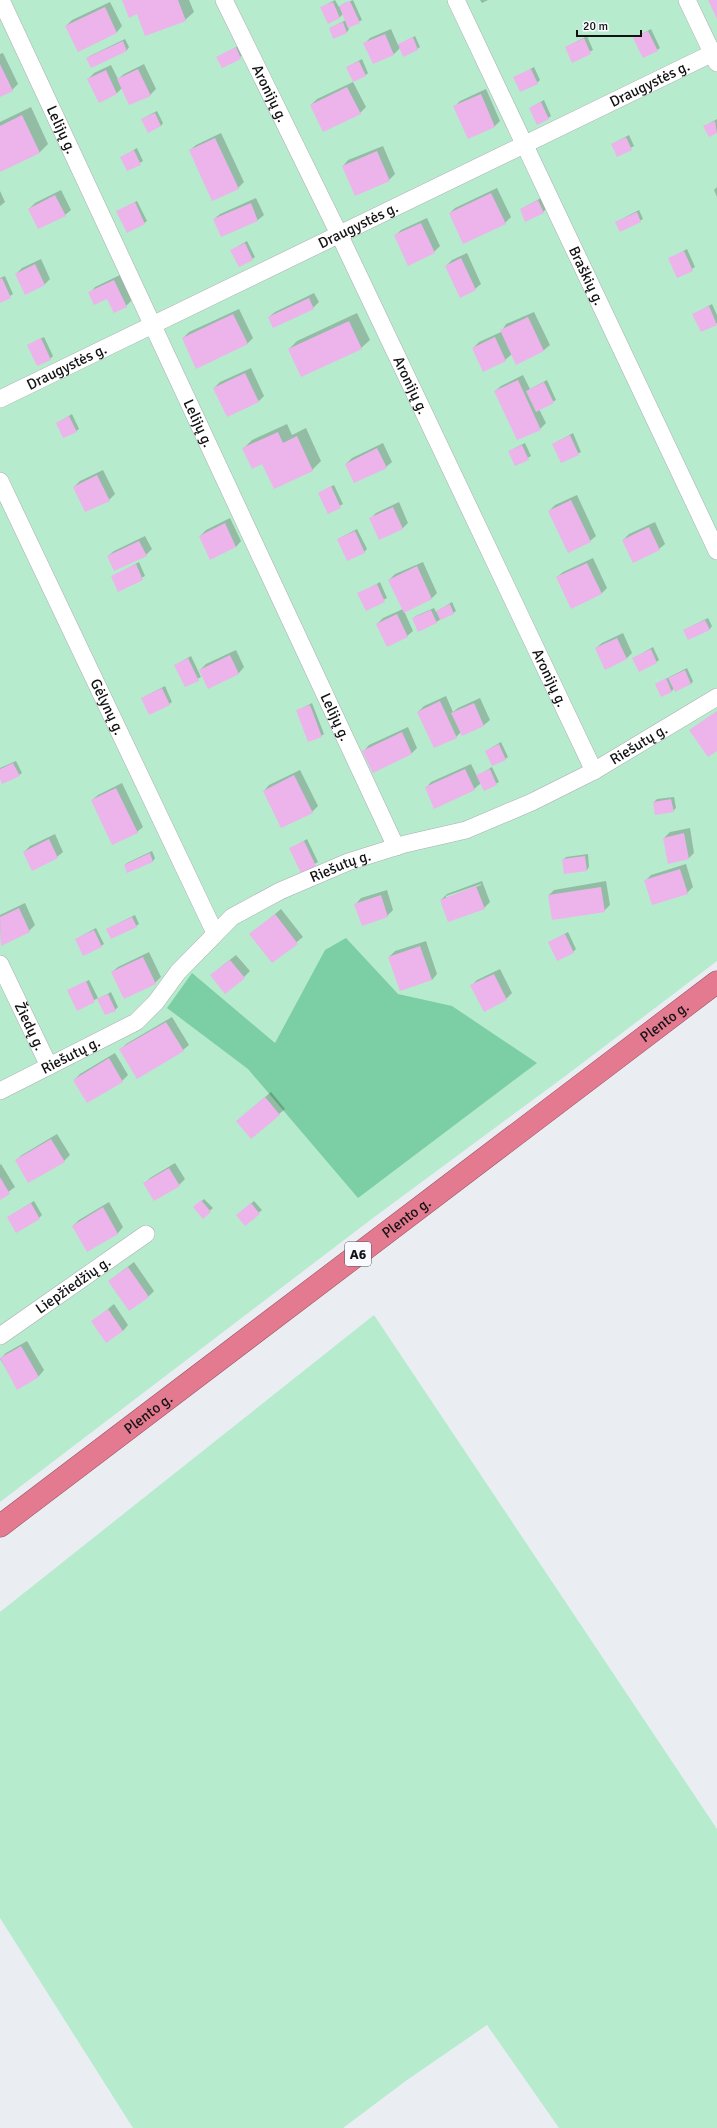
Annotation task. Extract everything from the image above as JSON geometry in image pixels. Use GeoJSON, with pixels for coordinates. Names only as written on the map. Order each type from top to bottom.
{"type":"FeatureCollection","features":[{"type":"Feature","properties":{"kind":"highway","name":"Plento g."},"geometry":{"type":"LineString","coordinates":[[0,1526],[717,982]]}},
{"type":"Feature","properties":{"kind":"street","name":"Lelijų g."},"geometry":{"type":"LineString","coordinates":[[1,0],[396,847]]}},
{"type":"Feature","properties":{"kind":"street","name":"Aronijų g."},"geometry":{"type":"LineString","coordinates":[[224,0],[339,234],[594,771]]}},
{"type":"Feature","properties":{"kind":"street","name":"Braškių g."},"geometry":{"type":"LineString","coordinates":[[456,0],[526,144],[717,551]]}},
{"type":"Feature","properties":{"kind":"street"},"geometry":{"type":"LineString","coordinates":[[687,0],[715,56]]}},
{"type":"Feature","properties":{"kind":"street","name":"Draugystės g."},"geometry":{"type":"LineString","coordinates":[[0,399],[526,144],[715,56]]}},
{"type":"Feature","properties":{"kind":"street","name":"Gėlynų g."},"geometry":{"type":"LineString","coordinates":[[0,481],[215,933]]}},
{"type":"Feature","properties":{"kind":"street","name":"Riešutų g."},"geometry":{"type":"LineString","coordinates":[[0,1091],[136,1022],[156,1002],[178,972],[232,917],[280,891],[348,862],[396,847],[466,830],[532,802],[594,771],[717,697]]}},
{"type":"Feature","properties":{"kind":"street","name":"Žiedų g."},"geometry":{"type":"LineString","coordinates":[[0,964],[49,1066]]}},
{"type":"Feature","properties":{"kind":"street","name":"Liepžiedžių g."},"geometry":{"type":"LineString","coordinates":[[0,1336],[146,1234]]}},
{"type":"Feature","properties":{"kind":"green space"},"geometry":{"type":"Polygon","coordinates":[[[0,0],[717,0],[717,961],[564,1077],[373,1218],[0,1502],[0,0]]]}},
{"type":"Feature","properties":{"kind":"green space"},"geometry":{"type":"Polygon","coordinates":[[[346,938],[398,994],[452,1006],[537,1063],[358,1198],[248,1069],[167,1008],[192,973],[275,1043],[325,950],[346,938]]]}},
{"type":"Feature","properties":{"kind":"green space"},"geometry":{"type":"Polygon","coordinates":[[[374,1315],[717,1829],[717,2128],[559,2128],[487,2025],[407,2080],[343,2128],[133,2128],[0,1918],[0,1612],[374,1315]]]}},
{"type":"Feature","properties":{"kind":"building"},"geometry":{"type":"Polygon","coordinates":[[[122,0],[178,0],[186,21],[145,36],[137,14],[129,18],[122,0]]]}},
{"type":"Feature","properties":{"kind":"building"},"geometry":{"type":"Polygon","coordinates":[[[708,0],[717,0],[717,19],[708,0]]]}},
{"type":"Feature","properties":{"kind":"building"},"geometry":{"type":"Polygon","coordinates":[[[350,1],[360,23],[348,28],[339,6],[350,1]]]}},
{"type":"Feature","properties":{"kind":"building"},"geometry":{"type":"Polygon","coordinates":[[[333,2],[340,18],[328,24],[320,7],[333,2]]]}},
{"type":"Feature","properties":{"kind":"building"},"geometry":{"type":"Polygon","coordinates":[[[105,7],[117,33],[78,52],[65,26],[105,7]]]}},
{"type":"Feature","properties":{"kind":"building"},"geometry":{"type":"Polygon","coordinates":[[[343,22],[347,33],[333,39],[329,28],[343,22]]]}},
{"type":"Feature","properties":{"kind":"building"},"geometry":{"type":"Polygon","coordinates":[[[648,31],[658,51],[643,58],[633,38],[648,31]]]}},
{"type":"Feature","properties":{"kind":"building"},"geometry":{"type":"Polygon","coordinates":[[[385,34],[394,55],[373,64],[363,43],[385,34]]]}},
{"type":"Feature","properties":{"kind":"building"},"geometry":{"type":"Polygon","coordinates":[[[413,37],[418,50],[403,57],[398,44],[413,37]]]}},
{"type":"Feature","properties":{"kind":"building"},"geometry":{"type":"Polygon","coordinates":[[[584,38],[591,54],[572,63],[565,47],[584,38]]]}},
{"type":"Feature","properties":{"kind":"building"},"geometry":{"type":"Polygon","coordinates":[[[123,41],[127,51],[91,68],[86,58],[123,41]]]}},
{"type":"Feature","properties":{"kind":"building"},"geometry":{"type":"Polygon","coordinates":[[[236,47],[241,59],[222,68],[216,57],[236,47]]]}},
{"type":"Feature","properties":{"kind":"building"},"geometry":{"type":"Polygon","coordinates":[[[359,61],[366,76],[353,82],[346,67],[359,61]]]}},
{"type":"Feature","properties":{"kind":"building"},"geometry":{"type":"Polygon","coordinates":[[[0,64],[13,91],[0,97],[0,64]]]}},
{"type":"Feature","properties":{"kind":"building"},"geometry":{"type":"Polygon","coordinates":[[[138,69],[151,96],[129,105],[117,79],[138,69]]]}},
{"type":"Feature","properties":{"kind":"building"},"geometry":{"type":"Polygon","coordinates":[[[531,69],[538,84],[520,92],[513,77],[531,69]]]}},
{"type":"Feature","properties":{"kind":"building"},"geometry":{"type":"Polygon","coordinates":[[[106,70],[117,94],[99,103],[87,79],[106,70]]]}},
{"type":"Feature","properties":{"kind":"building"},"geometry":{"type":"Polygon","coordinates":[[[347,87],[361,114],[323,132],[310,105],[347,87]]]}},
{"type":"Feature","properties":{"kind":"building"},"geometry":{"type":"Polygon","coordinates":[[[481,94],[495,127],[468,139],[453,106],[481,94]]]}},
{"type":"Feature","properties":{"kind":"building"},"geometry":{"type":"Polygon","coordinates":[[[541,102],[549,119],[537,125],[529,108],[541,102]]]}},
{"type":"Feature","properties":{"kind":"building"},"geometry":{"type":"Polygon","coordinates":[[[155,113],[161,126],[148,133],[141,119],[155,113]]]}},
{"type":"Feature","properties":{"kind":"building"},"geometry":{"type":"Polygon","coordinates":[[[22,115],[40,153],[0,172],[0,126],[22,115]]]}},
{"type":"Feature","properties":{"kind":"building"},"geometry":{"type":"Polygon","coordinates":[[[715,121],[717,133],[709,137],[703,126],[715,121]]]}},
{"type":"Feature","properties":{"kind":"building"},"geometry":{"type":"Polygon","coordinates":[[[626,137],[632,150],[617,157],[611,144],[626,137]]]}},
{"type":"Feature","properties":{"kind":"building"},"geometry":{"type":"Polygon","coordinates":[[[215,138],[239,189],[212,201],[189,150],[215,138]]]}},
{"type":"Feature","properties":{"kind":"building"},"geometry":{"type":"Polygon","coordinates":[[[134,150],[141,165],[127,171],[120,157],[134,150]]]}},
{"type":"Feature","properties":{"kind":"building"},"geometry":{"type":"Polygon","coordinates":[[[377,151],[390,181],[355,196],[342,166],[377,151]]]}},
{"type":"Feature","properties":{"kind":"building"},"geometry":{"type":"Polygon","coordinates":[[[491,193],[506,224],[463,244],[449,213],[491,193]]]}},
{"type":"Feature","properties":{"kind":"building"},"geometry":{"type":"Polygon","coordinates":[[[55,195],[66,216],[38,229],[28,209],[55,195]]]}},
{"type":"Feature","properties":{"kind":"building"},"geometry":{"type":"Polygon","coordinates":[[[538,200],[544,213],[525,222],[520,209],[538,200]]]}},
{"type":"Feature","properties":{"kind":"building"},"geometry":{"type":"Polygon","coordinates":[[[135,202],[145,224],[127,233],[116,211],[135,202]]]}},
{"type":"Feature","properties":{"kind":"building"},"geometry":{"type":"Polygon","coordinates":[[[251,203],[258,221],[221,237],[213,219],[251,203]]]}},
{"type":"Feature","properties":{"kind":"building"},"geometry":{"type":"Polygon","coordinates":[[[637,212],[641,222],[620,232],[615,222],[637,212]]]}},
{"type":"Feature","properties":{"kind":"building"},"geometry":{"type":"Polygon","coordinates":[[[421,223],[435,253],[408,266],[394,235],[421,223]]]}},
{"type":"Feature","properties":{"kind":"building"},"geometry":{"type":"Polygon","coordinates":[[[245,243],[253,260],[239,267],[230,250],[245,243]]]}},
{"type":"Feature","properties":{"kind":"building"},"geometry":{"type":"Polygon","coordinates":[[[684,251],[693,271],[677,278],[668,258],[684,251]]]}},
{"type":"Feature","properties":{"kind":"building"},"geometry":{"type":"Polygon","coordinates":[[[461,258],[476,290],[460,298],[445,266],[461,258]]]}},
{"type":"Feature","properties":{"kind":"building"},"geometry":{"type":"Polygon","coordinates":[[[35,264],[45,285],[25,295],[15,274],[35,264]]]}},
{"type":"Feature","properties":{"kind":"building"},"geometry":{"type":"Polygon","coordinates":[[[2,278],[11,298],[0,303],[0,279],[2,278]]]}},
{"type":"Feature","properties":{"kind":"building"},"geometry":{"type":"Polygon","coordinates":[[[114,280],[127,307],[114,313],[107,299],[94,305],[88,292],[114,280]]]}},
{"type":"Feature","properties":{"kind":"building"},"geometry":{"type":"Polygon","coordinates":[[[309,298],[314,309],[273,328],[268,317],[309,298]]]}},
{"type":"Feature","properties":{"kind":"building"},"geometry":{"type":"Polygon","coordinates":[[[709,306],[717,325],[701,332],[692,314],[709,306]]]}},
{"type":"Feature","properties":{"kind":"building"},"geometry":{"type":"Polygon","coordinates":[[[233,314],[248,344],[196,369],[182,338],[233,314]]]}},
{"type":"Feature","properties":{"kind":"building"},"geometry":{"type":"Polygon","coordinates":[[[528,317],[544,351],[516,365],[500,330],[528,317]]]}},
{"type":"Feature","properties":{"kind":"building"},"geometry":{"type":"Polygon","coordinates":[[[349,321],[362,349],[301,377],[288,349],[349,321]]]}},
{"type":"Feature","properties":{"kind":"building"},"geometry":{"type":"Polygon","coordinates":[[[495,337],[506,361],[483,372],[472,348],[495,337]]]}},
{"type":"Feature","properties":{"kind":"building"},"geometry":{"type":"Polygon","coordinates":[[[41,338],[51,360],[37,366],[27,345],[41,338]]]}},
{"type":"Feature","properties":{"kind":"building"},"geometry":{"type":"Polygon","coordinates":[[[245,373],[259,402],[227,417],[213,388],[245,373]]]}},
{"type":"Feature","properties":{"kind":"building"},"geometry":{"type":"Polygon","coordinates":[[[518,380],[541,430],[517,440],[494,391],[518,380]]]}},
{"type":"Feature","properties":{"kind":"building"},"geometry":{"type":"Polygon","coordinates":[[[544,382],[554,403],[536,412],[526,391],[544,382]]]}},
{"type":"Feature","properties":{"kind":"building"},"geometry":{"type":"Polygon","coordinates":[[[69,416],[77,432],[63,438],[56,423],[69,416]]]}},
{"type":"Feature","properties":{"kind":"building"},"geometry":{"type":"Polygon","coordinates":[[[278,432],[283,443],[297,436],[313,471],[274,489],[262,464],[252,469],[242,448],[278,432]]]}},
{"type":"Feature","properties":{"kind":"building"},"geometry":{"type":"Polygon","coordinates":[[[570,435],[579,455],[561,463],[552,444],[570,435]]]}},
{"type":"Feature","properties":{"kind":"building"},"geometry":{"type":"Polygon","coordinates":[[[522,445],[529,460],[515,466],[508,451],[522,445]]]}},
{"type":"Feature","properties":{"kind":"building"},"geometry":{"type":"Polygon","coordinates":[[[377,448],[387,468],[354,483],[345,464],[377,448]]]}},
{"type":"Feature","properties":{"kind":"building"},"geometry":{"type":"Polygon","coordinates":[[[97,475],[110,501],[85,512],[73,487],[97,475]]]}},
{"type":"Feature","properties":{"kind":"building"},"geometry":{"type":"Polygon","coordinates":[[[331,486],[341,508],[328,514],[318,493],[331,486]]]}},
{"type":"Feature","properties":{"kind":"building"},"geometry":{"type":"Polygon","coordinates":[[[571,500],[591,542],[568,553],[548,511],[571,500]]]}},
{"type":"Feature","properties":{"kind":"building"},"geometry":{"type":"Polygon","coordinates":[[[393,507],[403,529],[379,540],[369,518],[393,507]]]}},
{"type":"Feature","properties":{"kind":"building"},"geometry":{"type":"Polygon","coordinates":[[[225,523],[236,547],[210,560],[199,536],[225,523]]]}},
{"type":"Feature","properties":{"kind":"building"},"geometry":{"type":"Polygon","coordinates":[[[649,527],[660,550],[633,563],[622,540],[649,527]]]}},
{"type":"Feature","properties":{"kind":"building"},"geometry":{"type":"Polygon","coordinates":[[[355,531],[365,553],[347,561],[337,539],[355,531]]]}},
{"type":"Feature","properties":{"kind":"building"},"geometry":{"type":"Polygon","coordinates":[[[139,541],[147,556],[114,571],[107,556],[139,541]]]}},
{"type":"Feature","properties":{"kind":"building"},"geometry":{"type":"Polygon","coordinates":[[[587,563],[602,594],[571,609],[556,577],[587,563]]]}},
{"type":"Feature","properties":{"kind":"building"},"geometry":{"type":"Polygon","coordinates":[[[136,564],[143,580],[118,592],[111,576],[136,564]]]}},
{"type":"Feature","properties":{"kind":"building"},"geometry":{"type":"Polygon","coordinates":[[[417,566],[432,599],[404,613],[388,580],[417,566]]]}},
{"type":"Feature","properties":{"kind":"building"},"geometry":{"type":"Polygon","coordinates":[[[377,584],[385,602],[366,611],[357,593],[377,584]]]}},
{"type":"Feature","properties":{"kind":"building"},"geometry":{"type":"Polygon","coordinates":[[[450,604],[454,614],[440,620],[436,611],[450,604]]]}},
{"type":"Feature","properties":{"kind":"building"},"geometry":{"type":"Polygon","coordinates":[[[431,610],[437,623],[418,632],[412,618],[431,610]]]}},
{"type":"Feature","properties":{"kind":"building"},"geometry":{"type":"Polygon","coordinates":[[[397,614],[408,637],[387,647],[376,624],[397,614]]]}},
{"type":"Feature","properties":{"kind":"building"},"geometry":{"type":"Polygon","coordinates":[[[705,620],[710,630],[688,640],[683,630],[705,620]]]}},
{"type":"Feature","properties":{"kind":"building"},"geometry":{"type":"Polygon","coordinates":[[[617,638],[627,659],[605,670],[595,648],[617,638]]]}},
{"type":"Feature","properties":{"kind":"building"},"geometry":{"type":"Polygon","coordinates":[[[651,649],[657,663],[639,672],[632,658],[651,649]]]}},
{"type":"Feature","properties":{"kind":"building"},"geometry":{"type":"Polygon","coordinates":[[[230,655],[239,674],[208,689],[199,670],[230,655]]]}},
{"type":"Feature","properties":{"kind":"building"},"geometry":{"type":"Polygon","coordinates":[[[188,658],[199,681],[185,687],[174,665],[188,658]]]}},
{"type":"Feature","properties":{"kind":"building"},"geometry":{"type":"Polygon","coordinates":[[[685,670],[691,684],[675,692],[668,678],[685,670]]]}},
{"type":"Feature","properties":{"kind":"building"},"geometry":{"type":"Polygon","coordinates":[[[666,678],[672,692],[661,697],[655,684],[666,678]]]}},
{"type":"Feature","properties":{"kind":"building"},"geometry":{"type":"Polygon","coordinates":[[[162,688],[170,705],[149,715],[141,698],[162,688]]]}},
{"type":"Feature","properties":{"kind":"building"},"geometry":{"type":"Polygon","coordinates":[[[440,701],[457,738],[434,748],[417,712],[440,701]]]}},
{"type":"Feature","properties":{"kind":"building"},"geometry":{"type":"Polygon","coordinates":[[[474,703],[484,726],[462,736],[451,713],[474,703]]]}},
{"type":"Feature","properties":{"kind":"building"},"geometry":{"type":"Polygon","coordinates":[[[310,705],[322,737],[308,742],[296,710],[310,705]]]}},
{"type":"Feature","properties":{"kind":"building"},"geometry":{"type":"Polygon","coordinates":[[[717,711],[717,751],[708,757],[689,730],[717,711]]]}},
{"type":"Feature","properties":{"kind":"building"},"geometry":{"type":"Polygon","coordinates":[[[402,732],[412,754],[373,773],[362,751],[402,732]]]}},
{"type":"Feature","properties":{"kind":"building"},"geometry":{"type":"Polygon","coordinates":[[[499,744],[506,760],[492,766],[485,751],[499,744]]]}},
{"type":"Feature","properties":{"kind":"building"},"geometry":{"type":"Polygon","coordinates":[[[13,763],[20,776],[2,784],[0,779],[0,769],[13,763]]]}},
{"type":"Feature","properties":{"kind":"building"},"geometry":{"type":"Polygon","coordinates":[[[465,769],[475,790],[434,809],[425,787],[465,769]]]}},
{"type":"Feature","properties":{"kind":"building"},"geometry":{"type":"Polygon","coordinates":[[[490,769],[497,785],[484,791],[476,775],[490,769]]]}},
{"type":"Feature","properties":{"kind":"building"},"geometry":{"type":"Polygon","coordinates":[[[294,775],[313,813],[281,828],[263,791],[294,775]]]}},
{"type":"Feature","properties":{"kind":"building"},"geometry":{"type":"Polygon","coordinates":[[[116,788],[138,833],[112,845],[91,800],[116,788]]]}},
{"type":"Feature","properties":{"kind":"building"},"geometry":{"type":"Polygon","coordinates":[[[671,799],[674,812],[655,815],[653,802],[671,799]]]}},
{"type":"Feature","properties":{"kind":"building"},"geometry":{"type":"Polygon","coordinates":[[[684,833],[689,859],[668,864],[663,838],[684,833]]]}},
{"type":"Feature","properties":{"kind":"building"},"geometry":{"type":"Polygon","coordinates":[[[49,839],[58,858],[32,871],[23,852],[49,839]]]}},
{"type":"Feature","properties":{"kind":"building"},"geometry":{"type":"Polygon","coordinates":[[[304,841],[316,866],[301,873],[289,848],[304,841]]]}},
{"type":"Feature","properties":{"kind":"building"},"geometry":{"type":"Polygon","coordinates":[[[150,853],[153,862],[127,873],[124,865],[150,853]]]}},
{"type":"Feature","properties":{"kind":"building"},"geometry":{"type":"Polygon","coordinates":[[[585,856],[587,871],[564,874],[562,859],[585,856]]]}},
{"type":"Feature","properties":{"kind":"building"},"geometry":{"type":"Polygon","coordinates":[[[680,869],[688,894],[652,905],[644,880],[680,869]]]}},
{"type":"Feature","properties":{"kind":"building"},"geometry":{"type":"Polygon","coordinates":[[[476,886],[485,909],[448,922],[440,900],[476,886]]]}},
{"type":"Feature","properties":{"kind":"building"},"geometry":{"type":"Polygon","coordinates":[[[601,887],[605,912],[552,920],[548,895],[601,887]]]}},
{"type":"Feature","properties":{"kind":"building"},"geometry":{"type":"Polygon","coordinates":[[[381,895],[388,917],[362,926],[354,904],[381,895]]]}},
{"type":"Feature","properties":{"kind":"building"},"geometry":{"type":"Polygon","coordinates":[[[19,908],[30,932],[1,946],[0,917],[19,908]]]}},
{"type":"Feature","properties":{"kind":"building"},"geometry":{"type":"Polygon","coordinates":[[[275,914],[298,944],[272,963],[249,934],[275,914]]]}},
{"type":"Feature","properties":{"kind":"building"},"geometry":{"type":"Polygon","coordinates":[[[132,917],[137,927],[111,939],[106,929],[132,917]]]}},
{"type":"Feature","properties":{"kind":"building"},"geometry":{"type":"Polygon","coordinates":[[[94,930],[102,947],[83,956],[75,939],[94,930]]]}},
{"type":"Feature","properties":{"kind":"building"},"geometry":{"type":"Polygon","coordinates":[[[565,934],[574,953],[557,961],[548,942],[565,934]]]}},
{"type":"Feature","properties":{"kind":"building"},"geometry":{"type":"Polygon","coordinates":[[[420,946],[432,980],[400,991],[388,957],[420,946]]]}},
{"type":"Feature","properties":{"kind":"building"},"geometry":{"type":"Polygon","coordinates":[[[143,957],[156,984],[124,999],[111,972],[143,957]]]}},
{"type":"Feature","properties":{"kind":"building"},"geometry":{"type":"Polygon","coordinates":[[[230,960],[245,978],[225,994],[210,975],[230,960]]]}},
{"type":"Feature","properties":{"kind":"building"},"geometry":{"type":"Polygon","coordinates":[[[494,974],[507,1000],[484,1012],[470,985],[494,974]]]}},
{"type":"Feature","properties":{"kind":"building"},"geometry":{"type":"Polygon","coordinates":[[[86,981],[95,1002],[77,1011],[67,990],[86,981]]]}},
{"type":"Feature","properties":{"kind":"building"},"geometry":{"type":"Polygon","coordinates":[[[108,994],[116,1011],[105,1015],[97,999],[108,994]]]}},
{"type":"Feature","properties":{"kind":"building"},"geometry":{"type":"Polygon","coordinates":[[[166,1022],[184,1051],[137,1079],[119,1049],[166,1022]]]}},
{"type":"Feature","properties":{"kind":"building"},"geometry":{"type":"Polygon","coordinates":[[[109,1058],[123,1082],[87,1103],[73,1080],[109,1058]]]}},
{"type":"Feature","properties":{"kind":"building"},"geometry":{"type":"Polygon","coordinates":[[[265,1097],[280,1115],[251,1139],[236,1121],[265,1097]]]}},
{"type":"Feature","properties":{"kind":"building"},"geometry":{"type":"Polygon","coordinates":[[[51,1139],[65,1162],[28,1183],[15,1160],[51,1139]]]}},
{"type":"Feature","properties":{"kind":"building"},"geometry":{"type":"Polygon","coordinates":[[[169,1168],[180,1186],[154,1201],[143,1183],[169,1168]]]}},
{"type":"Feature","properties":{"kind":"building"},"geometry":{"type":"Polygon","coordinates":[[[0,1177],[10,1194],[0,1200],[0,1177]]]}},
{"type":"Feature","properties":{"kind":"building"},"geometry":{"type":"Polygon","coordinates":[[[201,1200],[211,1212],[203,1219],[193,1207],[201,1200]]]}},
{"type":"Feature","properties":{"kind":"building"},"geometry":{"type":"Polygon","coordinates":[[[31,1203],[40,1219],[16,1233],[7,1217],[31,1203]]]}},
{"type":"Feature","properties":{"kind":"building"},"geometry":{"type":"Polygon","coordinates":[[[251,1203],[260,1214],[245,1226],[236,1215],[251,1203]]]}},
{"type":"Feature","properties":{"kind":"building"},"geometry":{"type":"Polygon","coordinates":[[[103,1207],[118,1234],[87,1252],[72,1226],[103,1207]]]}},
{"type":"Feature","properties":{"kind":"building"},"geometry":{"type":"Polygon","coordinates":[[[128,1267],[149,1297],[129,1311],[108,1281],[128,1267]]]}},
{"type":"Feature","properties":{"kind":"building"},"geometry":{"type":"Polygon","coordinates":[[[108,1309],[123,1331],[106,1343],[91,1321],[108,1309]]]}},
{"type":"Feature","properties":{"kind":"building"},"geometry":{"type":"Polygon","coordinates":[[[21,1346],[39,1377],[17,1390],[0,1358],[21,1346]]]}}]}
